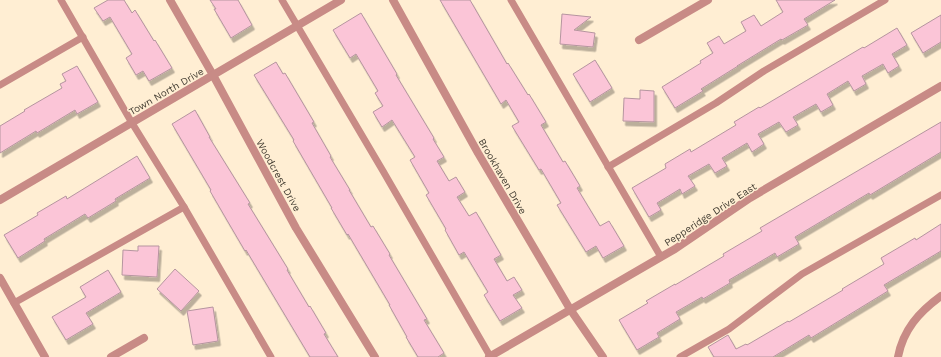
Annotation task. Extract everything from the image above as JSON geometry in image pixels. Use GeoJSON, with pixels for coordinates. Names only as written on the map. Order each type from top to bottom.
{"type":"FeatureCollection","features":[{"type":"Feature","properties":{"kind":"street","name":"Woodcrest Drive"},"geometry":{"type":"LineString","coordinates":[[170,0],[213,75],[296,228],[375,357]]}},
{"type":"Feature","properties":{"kind":"street","name":"Town North Drive"},"geometry":{"type":"LineString","coordinates":[[0,200],[341,0]]}},
{"type":"Feature","properties":{"kind":"street","name":"Brookhaven Drive"},"geometry":{"type":"LineString","coordinates":[[393,0],[478,154],[570,309],[603,357]]}},
{"type":"Feature","properties":{"kind":"street"},"geometry":{"type":"LineString","coordinates":[[639,40],[708,0]]}},
{"type":"Feature","properties":{"kind":"street","name":"Pepperidge Drive East"},"geometry":{"type":"LineString","coordinates":[[489,357],[661,257],[750,198],[941,86]]}},
{"type":"Feature","properties":{"kind":"street"},"geometry":{"type":"LineString","coordinates":[[0,278],[45,357]]}},
{"type":"Feature","properties":{"kind":"street"},"geometry":{"type":"LineString","coordinates":[[898,357],[905,336],[912,323],[920,313],[941,296]]}},
{"type":"Feature","properties":{"kind":"street"},"geometry":{"type":"LineString","coordinates":[[111,357],[144,338]]}},
{"type":"Feature","properties":{"kind":"lane"},"geometry":{"type":"LineString","coordinates":[[62,0],[132,122],[184,207],[271,357]]}},
{"type":"Feature","properties":{"kind":"lane"},"geometry":{"type":"LineString","coordinates":[[282,0],[384,171],[489,357]]}},
{"type":"Feature","properties":{"kind":"lane"},"geometry":{"type":"LineString","coordinates":[[608,167],[716,102],[764,71],[884,0]]}},
{"type":"Feature","properties":{"kind":"lane"},"geometry":{"type":"LineString","coordinates":[[513,1],[661,257]]}},
{"type":"Feature","properties":{"kind":"lane"},"geometry":{"type":"LineString","coordinates":[[0,85],[83,37]]}},
{"type":"Feature","properties":{"kind":"lane"},"geometry":{"type":"LineString","coordinates":[[680,357],[730,328],[802,274],[941,195]]}},
{"type":"Feature","properties":{"kind":"lane"},"geometry":{"type":"LineString","coordinates":[[14,303],[184,207]]}},
{"type":"Feature","properties":{"kind":"building"},"geometry":{"type":"Polygon","coordinates":[[[108,0],[124,0],[132,13],[135,10],[172,68],[149,81],[143,71],[136,75],[126,58],[132,54],[110,17],[103,21],[94,8],[108,0]]]}},
{"type":"Feature","properties":{"kind":"building"},"geometry":{"type":"Polygon","coordinates":[[[210,0],[238,0],[252,25],[231,38],[210,0]]]}},
{"type":"Feature","properties":{"kind":"building"},"geometry":{"type":"Polygon","coordinates":[[[440,0],[470,0],[507,64],[508,63],[528,95],[529,94],[546,122],[541,125],[563,162],[565,161],[580,186],[577,188],[600,226],[609,221],[624,246],[603,258],[596,246],[586,252],[557,205],[561,203],[541,169],[539,170],[512,126],[519,122],[506,100],[501,104],[440,0]]]}},
{"type":"Feature","properties":{"kind":"building"},"geometry":{"type":"Polygon","coordinates":[[[776,0],[835,0],[804,19],[808,25],[782,40],[781,39],[737,66],[701,89],[703,91],[675,108],[662,87],[701,63],[700,61],[713,53],[707,43],[719,36],[724,44],[746,31],[741,22],[754,15],[761,26],[783,12],[776,0]]]}},
{"type":"Feature","properties":{"kind":"building"},"geometry":{"type":"Polygon","coordinates":[[[361,13],[444,157],[437,161],[449,181],[456,177],[465,192],[457,197],[469,216],[476,212],[501,255],[494,259],[507,281],[514,277],[522,290],[513,295],[522,308],[500,321],[484,295],[488,292],[464,252],[459,255],[426,195],[429,193],[410,160],[415,157],[392,120],[382,127],[373,112],[383,106],[375,93],[378,91],[356,54],[350,58],[333,30],[361,13]]]}},
{"type":"Feature","properties":{"kind":"building"},"geometry":{"type":"Polygon","coordinates":[[[562,14],[591,17],[574,30],[595,33],[593,47],[560,44],[562,14]]]}},
{"type":"Feature","properties":{"kind":"building"},"geometry":{"type":"Polygon","coordinates":[[[941,15],[941,42],[923,53],[911,33],[941,15]]]}},
{"type":"Feature","properties":{"kind":"building"},"geometry":{"type":"Polygon","coordinates":[[[897,28],[907,45],[892,54],[899,66],[888,73],[883,64],[862,76],[866,84],[854,91],[848,81],[827,94],[833,105],[821,112],[816,104],[793,117],[798,125],[786,132],[779,122],[758,134],[764,144],[752,152],[747,143],[722,158],[727,166],[715,173],[709,164],[688,176],[695,186],[682,194],[680,189],[657,203],[661,210],[649,217],[632,188],[666,168],[665,164],[690,149],[691,152],[736,125],[734,122],[897,28]]]}},
{"type":"Feature","properties":{"kind":"building"},"geometry":{"type":"Polygon","coordinates":[[[595,60],[612,88],[590,102],[573,74],[595,60]]]}},
{"type":"Feature","properties":{"kind":"building"},"geometry":{"type":"Polygon","coordinates":[[[276,62],[283,74],[285,73],[314,122],[312,123],[331,156],[330,157],[371,227],[373,226],[390,254],[389,255],[427,319],[424,320],[444,353],[438,357],[418,357],[390,305],[331,208],[293,141],[294,140],[254,75],[276,62]]]}},
{"type":"Feature","properties":{"kind":"building"},"geometry":{"type":"Polygon","coordinates":[[[77,66],[98,102],[77,114],[75,110],[0,153],[0,126],[62,88],[60,84],[66,81],[62,74],[77,66]]]}},
{"type":"Feature","properties":{"kind":"building"},"geometry":{"type":"Polygon","coordinates":[[[640,90],[654,91],[654,122],[623,121],[624,98],[640,99],[640,90]]]}},
{"type":"Feature","properties":{"kind":"building"},"geometry":{"type":"Polygon","coordinates":[[[195,110],[209,137],[250,203],[248,204],[326,333],[324,334],[338,357],[310,357],[210,191],[211,190],[172,124],[195,110]]]}},
{"type":"Feature","properties":{"kind":"building"},"geometry":{"type":"Polygon","coordinates":[[[941,122],[941,152],[870,195],[869,193],[795,237],[799,244],[777,257],[775,253],[729,280],[730,283],[703,299],[702,297],[676,312],[680,319],[657,333],[659,337],[637,350],[619,320],[648,303],[646,301],[724,256],[723,254],[762,231],[760,228],[941,122]]]}},
{"type":"Feature","properties":{"kind":"building"},"geometry":{"type":"Polygon","coordinates":[[[137,156],[150,178],[115,199],[116,201],[88,218],[85,214],[44,239],[45,241],[18,258],[4,235],[38,215],[37,213],[66,196],[67,199],[137,156]]]}},
{"type":"Feature","properties":{"kind":"building"},"geometry":{"type":"Polygon","coordinates":[[[941,224],[941,251],[884,285],[888,291],[811,338],[809,335],[773,357],[714,357],[708,347],[728,335],[736,349],[746,344],[747,345],[843,290],[842,289],[884,264],[881,258],[915,238],[916,240],[941,224]]]}},
{"type":"Feature","properties":{"kind":"building"},"geometry":{"type":"Polygon","coordinates":[[[138,246],[159,246],[157,277],[122,275],[123,250],[138,251],[138,246]]]}},
{"type":"Feature","properties":{"kind":"building"},"geometry":{"type":"Polygon","coordinates":[[[175,269],[199,291],[181,311],[157,289],[175,269]]]}},
{"type":"Feature","properties":{"kind":"building"},"geometry":{"type":"Polygon","coordinates":[[[108,270],[121,292],[86,313],[93,324],[66,340],[52,317],[86,297],[80,287],[108,270]]]}},
{"type":"Feature","properties":{"kind":"building"},"geometry":{"type":"Polygon","coordinates":[[[213,307],[218,341],[193,345],[187,311],[213,307]]]}}]}
